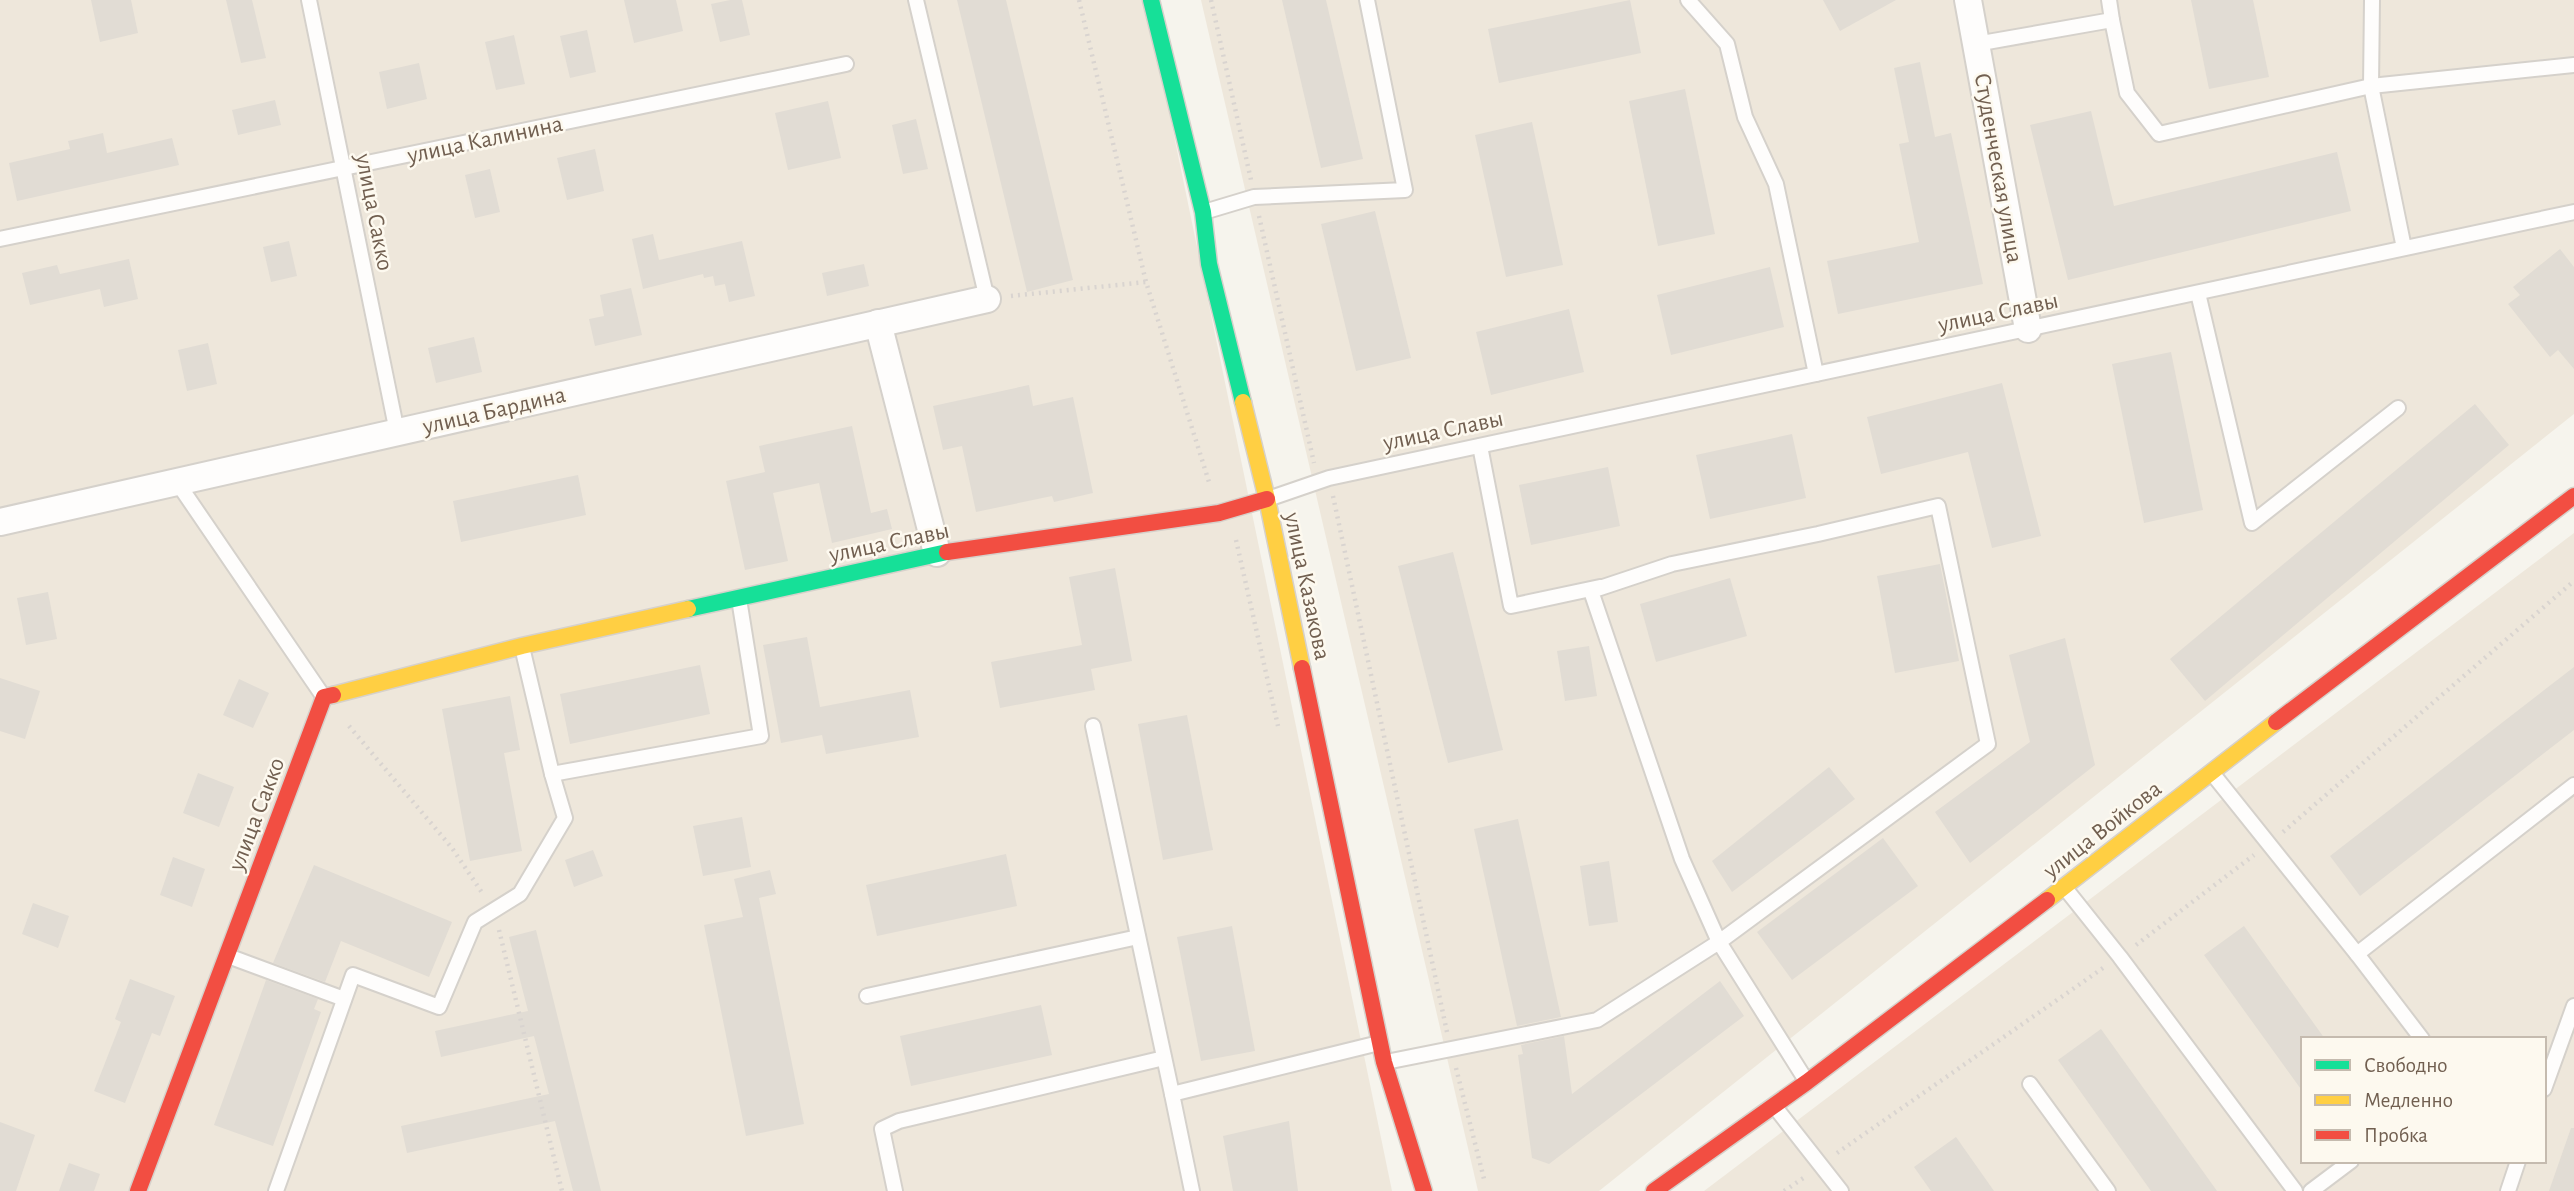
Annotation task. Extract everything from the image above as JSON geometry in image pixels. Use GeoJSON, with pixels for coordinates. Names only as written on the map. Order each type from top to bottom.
{"type":"FeatureCollection","features":[{"type":"Feature","properties":{"kind":"main road","name":"улица Казакова"},"geometry":{"type":"LineString","coordinates":[[1152,0],[1203,212],[1209,264],[1266,499],[1384,1062],[1423,1186],[1442,1191]]}},
{"type":"Feature","properties":{"kind":"main road","name":"улица Войкова"},"geometry":{"type":"LineString","coordinates":[[1654,1191],[1807,1083],[2574,496]]}},
{"type":"Feature","properties":{"kind":"main road","name":"улица Славы"},"geometry":{"type":"LineString","coordinates":[[324,697],[522,646],[937,553],[1219,513],[1266,499]]}},
{"type":"Feature","properties":{"kind":"main road","name":"улица Сакко"},"geometry":{"type":"LineString","coordinates":[[138,1191],[324,697]]}},
{"type":"Feature","properties":{"kind":"street","name":"Студенческая улица"},"geometry":{"type":"LineString","coordinates":[[1968,0],[2030,332]]}},
{"type":"Feature","properties":{"kind":"street","name":"улица Бардина"},"geometry":{"type":"LineString","coordinates":[[1,523],[987,299]]}},
{"type":"Feature","properties":{"kind":"street"},"geometry":{"type":"LineString","coordinates":[[878,323],[937,553]]}},
{"type":"Feature","properties":{"kind":"lane","name":"улица Сакко"},"geometry":{"type":"LineString","coordinates":[[309,0],[397,432]]}},
{"type":"Feature","properties":{"kind":"lane"},"geometry":{"type":"LineString","coordinates":[[916,0],[987,299]]}},
{"type":"Feature","properties":{"kind":"lane"},"geometry":{"type":"LineString","coordinates":[[1203,212],[1254,197],[1405,190],[1367,0]]}},
{"type":"Feature","properties":{"kind":"lane"},"geometry":{"type":"LineString","coordinates":[[1688,0],[1727,44],[1745,117],[1776,184],[1816,374]]}},
{"type":"Feature","properties":{"kind":"lane"},"geometry":{"type":"LineString","coordinates":[[2109,0],[2127,93],[2160,134],[2371,86],[2574,65]]}},
{"type":"Feature","properties":{"kind":"lane"},"geometry":{"type":"LineString","coordinates":[[2372,0],[2371,86],[2404,248]]}},
{"type":"Feature","properties":{"kind":"lane"},"geometry":{"type":"LineString","coordinates":[[1976,44],[2112,20]]}},
{"type":"Feature","properties":{"kind":"lane","name":"улица Калинина"},"geometry":{"type":"LineString","coordinates":[[0,239],[846,64]]}},
{"type":"Feature","properties":{"kind":"lane","name":"улица Славы"},"geometry":{"type":"LineString","coordinates":[[1266,499],[1329,478],[1816,374],[2030,332],[2574,212]]}},
{"type":"Feature","properties":{"kind":"lane"},"geometry":{"type":"LineString","coordinates":[[2198,293],[2252,523],[2398,408]]}},
{"type":"Feature","properties":{"kind":"lane"},"geometry":{"type":"LineString","coordinates":[[1480,446],[1511,606],[1606,586]]}},
{"type":"Feature","properties":{"kind":"lane"},"geometry":{"type":"LineString","coordinates":[[177,482],[324,697]]}},
{"type":"Feature","properties":{"kind":"lane"},"geometry":{"type":"LineString","coordinates":[[1384,1062],[1597,1020],[1719,942],[1988,744],[1938,506],[1672,564],[1591,591],[1682,859],[1719,942],[1807,1083]]}},
{"type":"Feature","properties":{"kind":"lane"},"geometry":{"type":"LineString","coordinates":[[552,774],[761,736],[739,597]]}},
{"type":"Feature","properties":{"kind":"lane"},"geometry":{"type":"LineString","coordinates":[[276,1191],[353,975],[439,1007],[475,922],[520,894],[565,818],[522,646]]}},
{"type":"Feature","properties":{"kind":"lane"},"geometry":{"type":"LineString","coordinates":[[1093,726],[1192,1191]]}},
{"type":"Feature","properties":{"kind":"lane"},"geometry":{"type":"LineString","coordinates":[[2210,772],[2420,1037]]}},
{"type":"Feature","properties":{"kind":"lane"},"geometry":{"type":"LineString","coordinates":[[2357,954],[2574,785]]}},
{"type":"Feature","properties":{"kind":"lane"},"geometry":{"type":"LineString","coordinates":[[2065,887],[2295,1191]]}},
{"type":"Feature","properties":{"kind":"lane"},"geometry":{"type":"LineString","coordinates":[[867,996],[1138,937]]}},
{"type":"Feature","properties":{"kind":"lane"},"geometry":{"type":"LineString","coordinates":[[226,955],[344,999]]}},
{"type":"Feature","properties":{"kind":"lane"},"geometry":{"type":"LineString","coordinates":[[2546,1083],[2574,1006]]}},
{"type":"Feature","properties":{"kind":"lane"},"geometry":{"type":"LineString","coordinates":[[1172,1094],[1380,1043]]}},
{"type":"Feature","properties":{"kind":"lane"},"geometry":{"type":"LineString","coordinates":[[895,1191],[882,1129],[899,1121],[1164,1058]]}},
{"type":"Feature","properties":{"kind":"lane"},"geometry":{"type":"LineString","coordinates":[[2030,1084],[2108,1191]]}},
{"type":"Feature","properties":{"kind":"lane"},"geometry":{"type":"LineString","coordinates":[[1774,1107],[1841,1191]]}},
{"type":"Feature","properties":{"kind":"lane"},"geometry":{"type":"LineString","coordinates":[[2311,1191],[2348,1163]]}},
{"type":"Feature","properties":{"kind":"lane"},"geometry":{"type":"LineString","coordinates":[[2508,1191],[2517,1163]]}},
{"type":"Feature","properties":{"kind":"path"},"geometry":{"type":"LineString","coordinates":[[1211,0],[1313,463],[1329,478],[1451,1048],[1484,1179]]}},
{"type":"Feature","properties":{"kind":"path"},"geometry":{"type":"LineString","coordinates":[[987,299],[1146,282]]}},
{"type":"Feature","properties":{"kind":"path"},"geometry":{"type":"LineString","coordinates":[[1784,1191],[2120,957],[2269,843],[2574,581]]}},
{"type":"Feature","properties":{"kind":"shaded area"},"geometry":{"type":"Polygon","coordinates":[[[0,0],[1146,0],[1392,1191],[0,1191],[0,0]]]}},
{"type":"Feature","properties":{"kind":"shaded area"},"geometry":{"type":"Polygon","coordinates":[[[1201,0],[2574,0],[2574,414],[1599,1191],[1478,1191],[1201,0]]]}},
{"type":"Feature","properties":{"kind":"shaded area"},"geometry":{"type":"Polygon","coordinates":[[[2574,533],[2574,1191],[1704,1191],[2574,533]]]}},
{"type":"Feature","properties":{"kind":"building"},"geometry":{"type":"Polygon","coordinates":[[[91,0],[131,0],[138,33],[100,42],[91,0]]]}},
{"type":"Feature","properties":{"kind":"building"},"geometry":{"type":"Polygon","coordinates":[[[226,0],[252,0],[266,58],[241,63],[226,0]]]}},
{"type":"Feature","properties":{"kind":"building"},"geometry":{"type":"Polygon","coordinates":[[[624,0],[676,0],[683,31],[634,43],[624,0]]]}},
{"type":"Feature","properties":{"kind":"building"},"geometry":{"type":"Polygon","coordinates":[[[742,0],[750,35],[720,42],[711,4],[742,0]]]}},
{"type":"Feature","properties":{"kind":"building"},"geometry":{"type":"Polygon","coordinates":[[[957,0],[1006,0],[1073,280],[1027,292],[957,0]]]}},
{"type":"Feature","properties":{"kind":"building"},"geometry":{"type":"Polygon","coordinates":[[[1282,0],[1326,0],[1363,159],[1321,168],[1282,0]]]}},
{"type":"Feature","properties":{"kind":"building"},"geometry":{"type":"Polygon","coordinates":[[[1630,0],[1641,53],[1499,83],[1488,29],[1630,0]]]}},
{"type":"Feature","properties":{"kind":"building"},"geometry":{"type":"Polygon","coordinates":[[[1823,0],[1896,0],[1840,31],[1823,0]]]}},
{"type":"Feature","properties":{"kind":"building"},"geometry":{"type":"Polygon","coordinates":[[[2191,0],[2253,0],[2269,77],[2209,89],[2191,0]]]}},
{"type":"Feature","properties":{"kind":"building"},"geometry":{"type":"Polygon","coordinates":[[[587,30],[596,72],[570,78],[560,36],[587,30]]]}},
{"type":"Feature","properties":{"kind":"building"},"geometry":{"type":"Polygon","coordinates":[[[514,35],[525,84],[496,90],[485,42],[514,35]]]}},
{"type":"Feature","properties":{"kind":"building"},"geometry":{"type":"Polygon","coordinates":[[[1920,62],[1935,137],[1951,133],[1983,284],[1838,314],[1827,261],[1919,242],[1899,144],[1909,142],[1894,68],[1920,62]]]}},
{"type":"Feature","properties":{"kind":"building"},"geometry":{"type":"Polygon","coordinates":[[[419,63],[427,99],[387,109],[379,72],[419,63]]]}},
{"type":"Feature","properties":{"kind":"building"},"geometry":{"type":"Polygon","coordinates":[[[1685,89],[1715,234],[1658,246],[1629,101],[1685,89]]]}},
{"type":"Feature","properties":{"kind":"building"},"geometry":{"type":"Polygon","coordinates":[[[275,100],[281,125],[238,135],[232,110],[275,100]]]}},
{"type":"Feature","properties":{"kind":"building"},"geometry":{"type":"Polygon","coordinates":[[[828,101],[841,158],[788,170],[775,113],[828,101]]]}},
{"type":"Feature","properties":{"kind":"building"},"geometry":{"type":"Polygon","coordinates":[[[2091,111],[2114,206],[2337,152],[2351,211],[2068,280],[2030,125],[2091,111]]]}},
{"type":"Feature","properties":{"kind":"building"},"geometry":{"type":"Polygon","coordinates":[[[916,119],[928,169],[903,174],[892,125],[916,119]]]}},
{"type":"Feature","properties":{"kind":"building"},"geometry":{"type":"Polygon","coordinates":[[[1532,122],[1563,265],[1506,277],[1475,135],[1532,122]]]}},
{"type":"Feature","properties":{"kind":"building"},"geometry":{"type":"Polygon","coordinates":[[[103,133],[107,153],[172,138],[179,165],[17,201],[9,163],[70,149],[68,141],[103,133]]]}},
{"type":"Feature","properties":{"kind":"building"},"geometry":{"type":"Polygon","coordinates":[[[595,149],[604,191],[567,200],[557,158],[595,149]]]}},
{"type":"Feature","properties":{"kind":"building"},"geometry":{"type":"Polygon","coordinates":[[[490,169],[500,212],[475,218],[465,175],[490,169]]]}},
{"type":"Feature","properties":{"kind":"building"},"geometry":{"type":"Polygon","coordinates":[[[1375,211],[1411,358],[1356,371],[1321,224],[1375,211]]]}},
{"type":"Feature","properties":{"kind":"building"},"geometry":{"type":"Polygon","coordinates":[[[653,234],[659,260],[742,241],[755,296],[729,302],[725,284],[715,286],[713,276],[704,278],[703,274],[643,289],[632,239],[653,234]]]}},
{"type":"Feature","properties":{"kind":"building"},"geometry":{"type":"Polygon","coordinates":[[[289,241],[297,276],[271,282],[263,247],[289,241]]]}},
{"type":"Feature","properties":{"kind":"building"},"geometry":{"type":"Polygon","coordinates":[[[2560,249],[2574,267],[2574,369],[2558,350],[2550,357],[2508,304],[2520,295],[2513,287],[2560,249]]]}},
{"type":"Feature","properties":{"kind":"building"},"geometry":{"type":"Polygon","coordinates":[[[129,259],[138,299],[104,307],[100,289],[30,305],[22,273],[57,265],[60,274],[129,259]]]}},
{"type":"Feature","properties":{"kind":"building"},"geometry":{"type":"Polygon","coordinates":[[[864,264],[869,286],[827,296],[822,273],[864,264]]]}},
{"type":"Feature","properties":{"kind":"building"},"geometry":{"type":"Polygon","coordinates":[[[1770,267],[1784,327],[1671,355],[1657,295],[1770,267]]]}},
{"type":"Feature","properties":{"kind":"building"},"geometry":{"type":"Polygon","coordinates":[[[631,288],[642,335],[595,346],[589,319],[604,316],[600,295],[631,288]]]}},
{"type":"Feature","properties":{"kind":"building"},"geometry":{"type":"Polygon","coordinates":[[[1569,309],[1584,372],[1491,395],[1476,332],[1569,309]]]}},
{"type":"Feature","properties":{"kind":"building"},"geometry":{"type":"Polygon","coordinates":[[[474,337],[482,372],[436,383],[428,348],[474,337]]]}},
{"type":"Feature","properties":{"kind":"building"},"geometry":{"type":"Polygon","coordinates":[[[208,343],[217,384],[187,391],[178,350],[208,343]]]}},
{"type":"Feature","properties":{"kind":"building"},"geometry":{"type":"Polygon","coordinates":[[[2171,352],[2203,510],[2144,523],[2112,364],[2171,352]]]}},
{"type":"Feature","properties":{"kind":"building"},"geometry":{"type":"Polygon","coordinates":[[[2002,383],[2041,536],[1992,548],[1968,452],[1881,474],[1867,417],[2002,383]]]}},
{"type":"Feature","properties":{"kind":"building"},"geometry":{"type":"Polygon","coordinates":[[[1029,385],[1033,406],[1073,397],[1093,493],[1054,502],[1052,496],[976,512],[962,446],[943,450],[933,406],[1029,385]]]}},
{"type":"Feature","properties":{"kind":"building"},"geometry":{"type":"Polygon","coordinates":[[[2475,404],[2509,445],[2205,701],[2170,659],[2475,404]]]}},
{"type":"Feature","properties":{"kind":"building"},"geometry":{"type":"Polygon","coordinates":[[[852,426],[871,513],[887,509],[892,529],[832,543],[819,483],[773,493],[788,561],[745,570],[726,481],[765,472],[759,446],[852,426]]]}},
{"type":"Feature","properties":{"kind":"building"},"geometry":{"type":"Polygon","coordinates":[[[1792,434],[1806,498],[1710,519],[1696,455],[1792,434]]]}},
{"type":"Feature","properties":{"kind":"building"},"geometry":{"type":"Polygon","coordinates":[[[1608,467],[1620,526],[1531,545],[1519,485],[1608,467]]]}},
{"type":"Feature","properties":{"kind":"building"},"geometry":{"type":"Polygon","coordinates":[[[578,475],[586,515],[461,542],[453,501],[578,475]]]}},
{"type":"Feature","properties":{"kind":"building"},"geometry":{"type":"Polygon","coordinates":[[[1453,552],[1503,750],[1448,763],[1398,566],[1453,552]]]}},
{"type":"Feature","properties":{"kind":"building"},"geometry":{"type":"Polygon","coordinates":[[[1940,564],[1959,661],[1895,673],[1877,576],[1940,564]]]}},
{"type":"Feature","properties":{"kind":"building"},"geometry":{"type":"Polygon","coordinates":[[[1115,568],[1132,661],[1091,669],[1095,690],[1000,708],[991,662],[1082,645],[1069,577],[1115,568]]]}},
{"type":"Feature","properties":{"kind":"building"},"geometry":{"type":"Polygon","coordinates":[[[1730,578],[1747,636],[1656,662],[1640,604],[1730,578]]]}},
{"type":"Feature","properties":{"kind":"building"},"geometry":{"type":"Polygon","coordinates":[[[48,592],[57,639],[26,645],[17,598],[48,592]]]}},
{"type":"Feature","properties":{"kind":"building"},"geometry":{"type":"Polygon","coordinates":[[[807,637],[820,707],[910,690],[919,737],[826,754],[822,735],[781,743],[763,645],[807,637]]]}},
{"type":"Feature","properties":{"kind":"building"},"geometry":{"type":"Polygon","coordinates":[[[2065,638],[2095,765],[1970,863],[1935,812],[2030,742],[2009,655],[2065,638]]]}},
{"type":"Feature","properties":{"kind":"building"},"geometry":{"type":"Polygon","coordinates":[[[1589,646],[1597,696],[1565,701],[1557,651],[1589,646]]]}},
{"type":"Feature","properties":{"kind":"building"},"geometry":{"type":"Polygon","coordinates":[[[700,665],[710,714],[570,744],[560,694],[700,665]]]}},
{"type":"Feature","properties":{"kind":"building"},"geometry":{"type":"Polygon","coordinates":[[[2574,667],[2574,730],[2360,896],[2330,856],[2574,667]]]}},
{"type":"Feature","properties":{"kind":"building"},"geometry":{"type":"Polygon","coordinates":[[[0,678],[40,691],[25,739],[0,731],[0,678]]]}},
{"type":"Feature","properties":{"kind":"building"},"geometry":{"type":"Polygon","coordinates":[[[239,679],[269,693],[253,728],[223,715],[239,679]]]}},
{"type":"Feature","properties":{"kind":"building"},"geometry":{"type":"Polygon","coordinates":[[[510,696],[520,750],[504,753],[522,851],[470,861],[442,709],[510,696]]]}},
{"type":"Feature","properties":{"kind":"building"},"geometry":{"type":"Polygon","coordinates":[[[1187,715],[1213,850],[1163,860],[1138,724],[1187,715]]]}},
{"type":"Feature","properties":{"kind":"building"},"geometry":{"type":"Polygon","coordinates":[[[1829,767],[1855,799],[1732,892],[1712,861],[1829,767]]]}},
{"type":"Feature","properties":{"kind":"building"},"geometry":{"type":"Polygon","coordinates":[[[198,773],[234,787],[219,827],[183,813],[198,773]]]}},
{"type":"Feature","properties":{"kind":"building"},"geometry":{"type":"Polygon","coordinates":[[[742,817],[751,867],[703,876],[693,826],[742,817]]]}},
{"type":"Feature","properties":{"kind":"building"},"geometry":{"type":"Polygon","coordinates":[[[1518,819],[1561,1017],[1517,1026],[1474,829],[1518,819]]]}},
{"type":"Feature","properties":{"kind":"building"},"geometry":{"type":"Polygon","coordinates":[[[1883,838],[1918,886],[1792,980],[1757,932],[1883,838]]]}},
{"type":"Feature","properties":{"kind":"building"},"geometry":{"type":"Polygon","coordinates":[[[593,850],[603,876],[574,887],[565,860],[593,850]]]}},
{"type":"Feature","properties":{"kind":"building"},"geometry":{"type":"Polygon","coordinates":[[[1006,854],[1017,906],[877,936],[866,885],[1006,854]]]}},
{"type":"Feature","properties":{"kind":"building"},"geometry":{"type":"Polygon","coordinates":[[[173,857],[205,869],[192,907],[160,895],[173,857]]]}},
{"type":"Feature","properties":{"kind":"building"},"geometry":{"type":"Polygon","coordinates":[[[1609,861],[1618,922],[1589,926],[1580,866],[1609,861]]]}},
{"type":"Feature","properties":{"kind":"building"},"geometry":{"type":"Polygon","coordinates":[[[314,865],[452,922],[429,977],[341,941],[325,982],[273,963],[314,865]]]}},
{"type":"Feature","properties":{"kind":"building"},"geometry":{"type":"Polygon","coordinates":[[[770,870],[776,894],[759,898],[804,1124],[746,1136],[704,925],[743,917],[734,879],[770,870]]]}},
{"type":"Feature","properties":{"kind":"building"},"geometry":{"type":"Polygon","coordinates":[[[33,903],[69,916],[58,948],[22,934],[33,903]]]}},
{"type":"Feature","properties":{"kind":"building"},"geometry":{"type":"Polygon","coordinates":[[[1232,926],[1255,1051],[1201,1061],[1177,937],[1232,926]]]}},
{"type":"Feature","properties":{"kind":"building"},"geometry":{"type":"Polygon","coordinates":[[[2244,926],[2324,1037],[2301,1037],[2301,1089],[2204,955],[2244,926]]]}},
{"type":"Feature","properties":{"kind":"building"},"geometry":{"type":"Polygon","coordinates":[[[536,930],[601,1191],[573,1191],[555,1121],[407,1153],[401,1126],[549,1094],[534,1036],[441,1057],[435,1031],[528,1011],[509,937],[536,930]]]}},
{"type":"Feature","properties":{"kind":"building"},"geometry":{"type":"Polygon","coordinates":[[[130,979],[175,996],[160,1036],[152,1033],[125,1103],[94,1091],[121,1022],[115,1019],[130,979]]]}},
{"type":"Feature","properties":{"kind":"building"},"geometry":{"type":"Polygon","coordinates":[[[266,980],[318,999],[314,1009],[321,1012],[273,1146],[214,1125],[266,980]]]}},
{"type":"Feature","properties":{"kind":"building"},"geometry":{"type":"Polygon","coordinates":[[[1720,981],[1744,1016],[1549,1164],[1532,1158],[1518,1055],[1523,1054],[1521,1045],[1564,1036],[1572,1094],[1720,981]]]}},
{"type":"Feature","properties":{"kind":"building"},"geometry":{"type":"Polygon","coordinates":[[[1041,1005],[1052,1055],[911,1086],[900,1036],[1041,1005]]]}},
{"type":"Feature","properties":{"kind":"building"},"geometry":{"type":"Polygon","coordinates":[[[2101,1029],[2217,1191],[2151,1191],[2058,1060],[2101,1029]]]}},
{"type":"Feature","properties":{"kind":"building"},"geometry":{"type":"Polygon","coordinates":[[[1289,1121],[1298,1191],[1233,1191],[1223,1136],[1289,1121]]]}},
{"type":"Feature","properties":{"kind":"building"},"geometry":{"type":"Polygon","coordinates":[[[0,1122],[35,1135],[16,1191],[0,1191],[0,1122]]]}},
{"type":"Feature","properties":{"kind":"building"},"geometry":{"type":"Polygon","coordinates":[[[2571,1128],[2574,1128],[2574,1191],[2549,1191],[2571,1128]]]}},
{"type":"Feature","properties":{"kind":"building"},"geometry":{"type":"Polygon","coordinates":[[[1956,1137],[1994,1191],[1931,1191],[1914,1167],[1956,1137]]]}},
{"type":"Feature","properties":{"kind":"building"},"geometry":{"type":"Polygon","coordinates":[[[69,1163],[100,1174],[94,1191],[59,1191],[69,1163]]]}},
{"type":"Feature","properties":{"kind":"traffic: fast"},"geometry":{"type":"LineString","coordinates":[[1151,0],[1203,212],[1209,264],[1243,402]]}},
{"type":"Feature","properties":{"kind":"traffic: fast"},"geometry":{"type":"LineString","coordinates":[[688,609],[947,552]]}},
{"type":"Feature","properties":{"kind":"traffic: slow"},"geometry":{"type":"LineString","coordinates":[[1243,402],[1267,499],[1302,668]]}},
{"type":"Feature","properties":{"kind":"traffic: slow"},"geometry":{"type":"LineString","coordinates":[[333,695],[522,646],[688,609]]}},
{"type":"Feature","properties":{"kind":"traffic: slow"},"geometry":{"type":"LineString","coordinates":[[2047,900],[2276,722]]}},
{"type":"Feature","properties":{"kind":"traffic: jam"},"geometry":{"type":"LineString","coordinates":[[2276,722],[2574,496]]}},
{"type":"Feature","properties":{"kind":"traffic: jam"},"geometry":{"type":"LineString","coordinates":[[947,552],[1219,513],[1267,499]]}},
{"type":"Feature","properties":{"kind":"traffic: jam"},"geometry":{"type":"LineString","coordinates":[[1302,668],[1384,1062],[1424,1191]]}},
{"type":"Feature","properties":{"kind":"traffic: jam"},"geometry":{"type":"LineString","coordinates":[[138,1191],[324,697],[333,695]]}},
{"type":"Feature","properties":{"kind":"traffic: jam"},"geometry":{"type":"LineString","coordinates":[[1654,1191],[1807,1082],[2047,900]]}}]}
